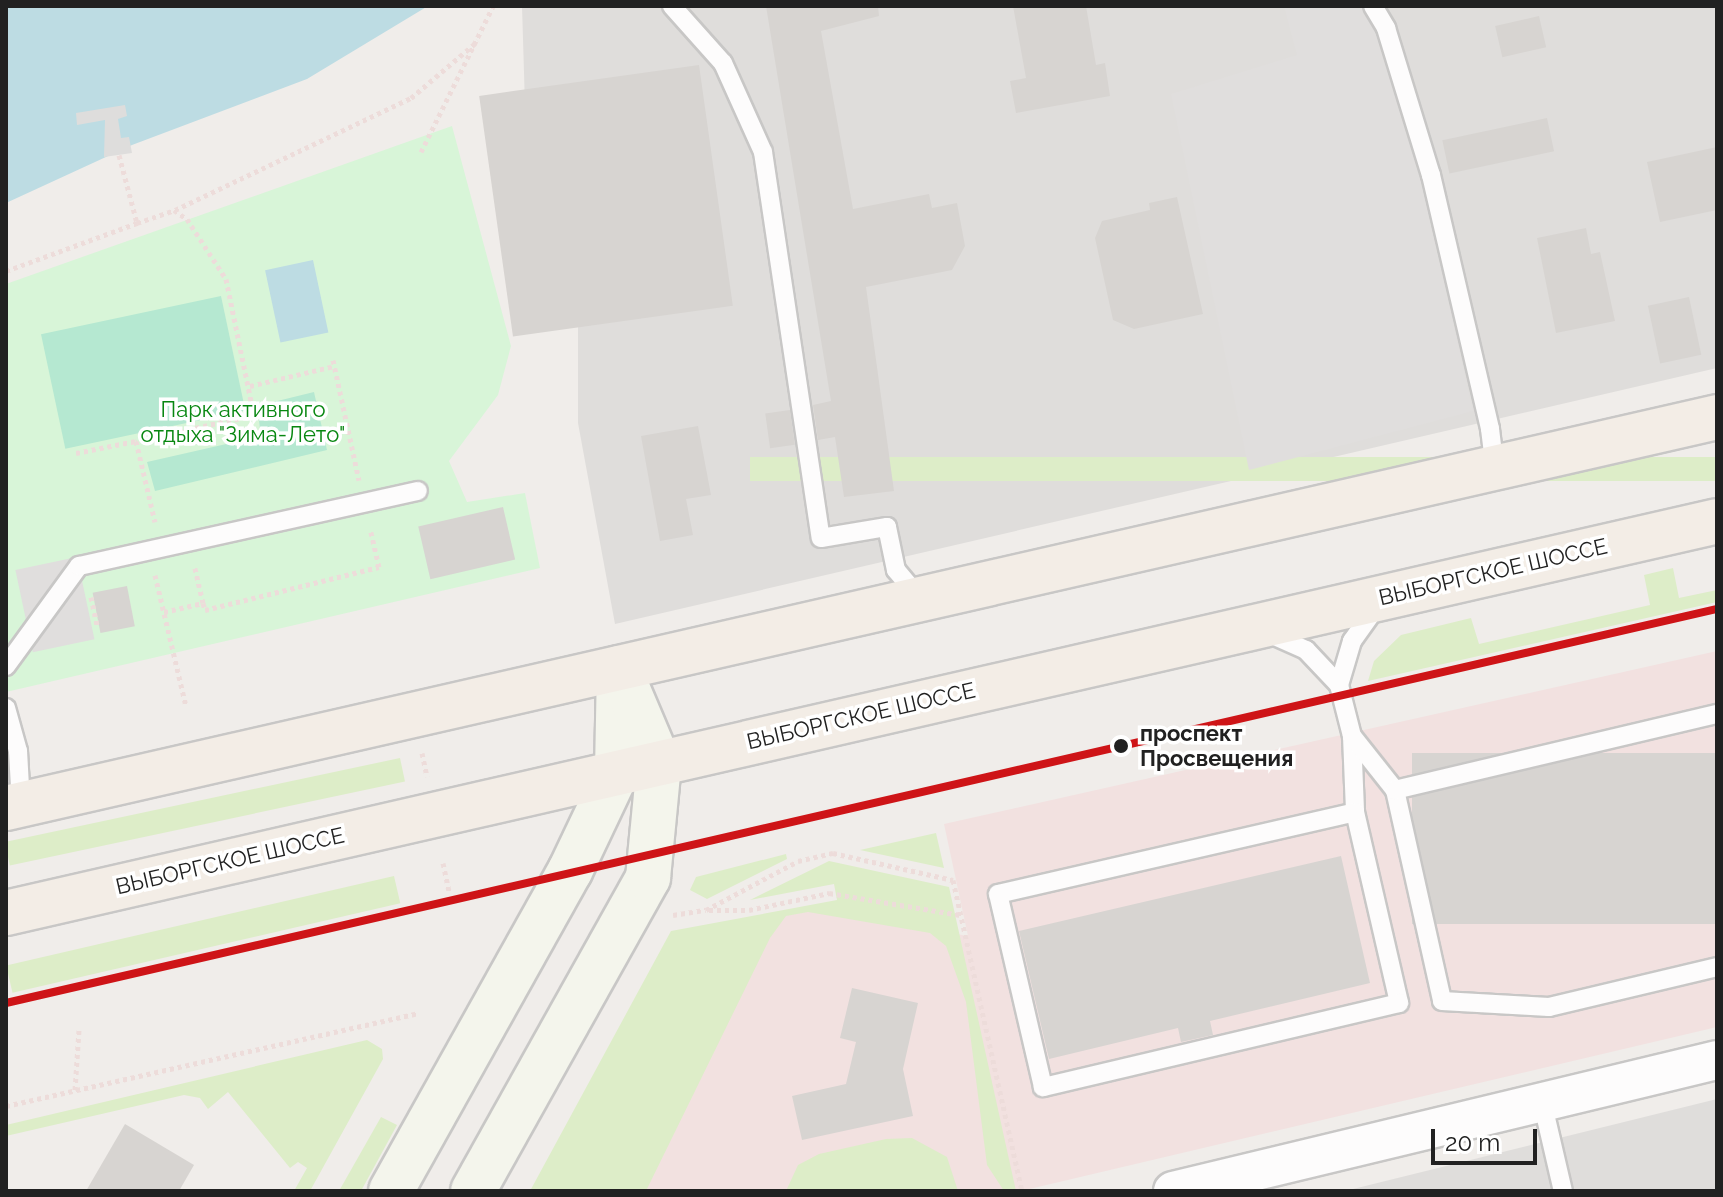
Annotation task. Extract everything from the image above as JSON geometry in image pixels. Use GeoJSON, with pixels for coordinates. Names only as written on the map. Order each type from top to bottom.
{"type":"FeatureCollection","features":[{"type":"Feature","properties":{"kind":"main road"},"geometry":{"type":"LineString","coordinates":[[13,806],[1717,417]]}},
{"type":"Feature","properties":{"kind":"main road","name":"ВЫБОРГСКОЕ ШОССЕ"},"geometry":{"type":"LineString","coordinates":[[6,913],[1717,521]]}},
{"type":"Feature","properties":{"kind":"main road"},"geometry":{"type":"LineString","coordinates":[[473,1191],[648,878],[659,763],[619,668]]}},
{"type":"Feature","properties":{"kind":"main road"},"geometry":{"type":"LineString","coordinates":[[391,1191],[570,871],[617,772],[619,668]]}},
{"type":"Feature","properties":{"kind":"street"},"geometry":{"type":"LineString","coordinates":[[1173,1191],[1717,1060]]}},
{"type":"Feature","properties":{"kind":"lane"},"geometry":{"type":"LineString","coordinates":[[672,6],[723,63],[763,152],[821,538],[887,527],[896,570],[921,599]]}},
{"type":"Feature","properties":{"kind":"lane"},"geometry":{"type":"LineString","coordinates":[[1373,6],[1386,28],[1431,175],[1490,429],[1495,468]]}},
{"type":"Feature","properties":{"kind":"lane"},"geometry":{"type":"LineString","coordinates":[[6,666],[79,566],[418,491]]}},
{"type":"Feature","properties":{"kind":"lane"},"geometry":{"type":"LineString","coordinates":[[1339,685],[1352,641],[1383,597]]}},
{"type":"Feature","properties":{"kind":"lane"},"geometry":{"type":"LineString","coordinates":[[1255,627],[1306,650],[1339,685],[1352,736],[1355,812],[1399,1003],[1043,1087],[998,894],[1355,812]]}},
{"type":"Feature","properties":{"kind":"lane"},"geometry":{"type":"LineString","coordinates":[[6,708],[18,751],[13,806]]}},
{"type":"Feature","properties":{"kind":"lane"},"geometry":{"type":"LineString","coordinates":[[1395,790],[1717,714]]}},
{"type":"Feature","properties":{"kind":"lane"},"geometry":{"type":"LineString","coordinates":[[1352,736],[1395,790],[1442,1001],[1549,1007],[1717,967]]}},
{"type":"Feature","properties":{"kind":"lane"},"geometry":{"type":"LineString","coordinates":[[1542,1101],[1563,1191]]}},
{"type":"Feature","properties":{"kind":"path"},"geometry":{"type":"LineString","coordinates":[[421,152],[441,103],[478,41],[493,6]]}},
{"type":"Feature","properties":{"kind":"path"},"geometry":{"type":"LineString","coordinates":[[6,271],[174,210],[411,98],[478,41]]}},
{"type":"Feature","properties":{"kind":"path"},"geometry":{"type":"LineString","coordinates":[[119,155],[137,223]]}},
{"type":"Feature","properties":{"kind":"path"},"geometry":{"type":"LineString","coordinates":[[76,453],[254,415],[226,279],[187,219],[174,210]]}},
{"type":"Feature","properties":{"kind":"path"},"geometry":{"type":"LineString","coordinates":[[189,541],[205,610],[379,567],[334,363],[249,386]]}},
{"type":"Feature","properties":{"kind":"path"},"geometry":{"type":"LineString","coordinates":[[136,441],[164,612],[186,706]]}},
{"type":"Feature","properties":{"kind":"path"},"geometry":{"type":"LineString","coordinates":[[164,612],[203,603]]}},
{"type":"Feature","properties":{"kind":"path"},"geometry":{"type":"LineString","coordinates":[[422,753],[427,776]]}},
{"type":"Feature","properties":{"kind":"path"},"geometry":{"type":"LineString","coordinates":[[706,910],[798,861],[833,853],[953,880],[1022,1191]]}},
{"type":"Feature","properties":{"kind":"path"},"geometry":{"type":"LineString","coordinates":[[443,863],[449,892]]}},
{"type":"Feature","properties":{"kind":"path"},"geometry":{"type":"LineString","coordinates":[[672,915],[706,910],[749,910],[829,893],[960,915]]}},
{"type":"Feature","properties":{"kind":"path"},"geometry":{"type":"LineString","coordinates":[[6,1106],[418,1013]]}},
{"type":"Feature","properties":{"kind":"path"},"geometry":{"type":"LineString","coordinates":[[75,1090],[79,1030]]}},
{"type":"Feature","properties":{"kind":"shaded area"},"geometry":{"type":"Polygon","coordinates":[[[522,6],[1717,6],[1717,368],[615,624],[578,423],[578,266],[525,106],[522,6]]]}},
{"type":"Feature","properties":{"kind":"shaded area"},"geometry":{"type":"Polygon","coordinates":[[[1284,6],[1382,6],[1473,411],[1249,470],[1171,94],[1297,55],[1284,6]]]}},
{"type":"Feature","properties":{"kind":"shaded area"},"geometry":{"type":"Polygon","coordinates":[[[77,557],[94,639],[33,652],[15,570],[77,557]]]}},
{"type":"Feature","properties":{"kind":"shaded area"},"geometry":{"type":"Polygon","coordinates":[[[1717,651],[1717,1027],[1021,1191],[635,1191],[781,914],[806,909],[968,936],[944,824],[1717,651]]]}},
{"type":"Feature","properties":{"kind":"shaded area"},"geometry":{"type":"Polygon","coordinates":[[[1717,1099],[1717,1191],[1345,1191],[1717,1099]]]}},
{"type":"Feature","properties":{"kind":"green space","name":"Парк активного отдыха \"Зима-Лето\""},"geometry":{"type":"Polygon","coordinates":[[[452,126],[511,346],[498,395],[449,461],[467,502],[525,493],[540,568],[6,692],[6,284],[452,126]]]}},
{"type":"Feature","properties":{"kind":"green space"},"geometry":{"type":"Polygon","coordinates":[[[221,296],[245,410],[65,449],[41,334],[221,296]]]}},
{"type":"Feature","properties":{"kind":"green space"},"geometry":{"type":"Polygon","coordinates":[[[314,392],[327,450],[155,491],[147,462],[261,436],[257,406],[314,392]]]}},
{"type":"Feature","properties":{"kind":"green space"},"geometry":{"type":"Polygon","coordinates":[[[750,457],[1717,457],[1717,481],[750,481],[750,457]]]}},
{"type":"Feature","properties":{"kind":"green space"},"geometry":{"type":"Polygon","coordinates":[[[1673,568],[1679,598],[1717,590],[1717,602],[1368,681],[1374,661],[1401,635],[1471,618],[1479,644],[1650,605],[1644,575],[1673,568]]]}},
{"type":"Feature","properties":{"kind":"green space"},"geometry":{"type":"Polygon","coordinates":[[[400,758],[405,781],[10,865],[6,842],[400,758]]]}},
{"type":"Feature","properties":{"kind":"green space"},"geometry":{"type":"Polygon","coordinates":[[[936,833],[944,868],[860,850],[936,833]]]}},
{"type":"Feature","properties":{"kind":"green space"},"geometry":{"type":"Polygon","coordinates":[[[786,854],[787,859],[707,899],[690,890],[696,877],[786,854]]]}},
{"type":"Feature","properties":{"kind":"green space"},"geometry":{"type":"Polygon","coordinates":[[[829,861],[949,887],[1016,1191],[1004,1191],[987,1165],[966,1002],[946,946],[930,933],[808,912],[786,916],[770,938],[646,1191],[530,1191],[671,931],[837,900],[834,884],[750,900],[829,861]]]}},
{"type":"Feature","properties":{"kind":"green space"},"geometry":{"type":"Polygon","coordinates":[[[394,876],[400,903],[12,993],[6,966],[394,876]]]}},
{"type":"Feature","properties":{"kind":"green space"},"geometry":{"type":"Polygon","coordinates":[[[367,1040],[382,1049],[383,1059],[310,1191],[294,1191],[307,1168],[298,1162],[290,1168],[228,1092],[208,1109],[200,1098],[184,1095],[6,1136],[6,1125],[367,1040]]]}},
{"type":"Feature","properties":{"kind":"green space"},"geometry":{"type":"Polygon","coordinates":[[[381,1117],[397,1125],[361,1191],[339,1191],[381,1117]]]}},
{"type":"Feature","properties":{"kind":"green space"},"geometry":{"type":"Polygon","coordinates":[[[912,1138],[947,1157],[958,1191],[786,1191],[798,1165],[819,1154],[886,1139],[912,1138]]]}},
{"type":"Feature","properties":{"kind":"water"},"geometry":{"type":"Polygon","coordinates":[[[6,6],[428,6],[307,79],[132,145],[6,203],[6,6]]]}},
{"type":"Feature","properties":{"kind":"water"},"geometry":{"type":"Polygon","coordinates":[[[313,260],[328,332],[280,343],[265,270],[313,260]]]}},
{"type":"Feature","properties":{"kind":"pier"},"geometry":{"type":"Polygon","coordinates":[[[125,105],[127,116],[118,119],[121,138],[129,137],[132,153],[104,157],[105,120],[77,125],[76,113],[125,105]]]}},
{"type":"Feature","properties":{"kind":"building"},"geometry":{"type":"Polygon","coordinates":[[[766,6],[878,6],[879,16],[821,31],[853,209],[929,194],[932,208],[957,203],[965,246],[952,270],[866,287],[894,491],[844,497],[835,437],[818,440],[813,405],[831,401],[766,6]]]}},
{"type":"Feature","properties":{"kind":"building"},"geometry":{"type":"Polygon","coordinates":[[[1013,6],[1086,6],[1096,65],[1105,63],[1110,96],[1016,113],[1010,81],[1026,78],[1013,6]]]}},
{"type":"Feature","properties":{"kind":"building"},"geometry":{"type":"Polygon","coordinates":[[[1539,16],[1546,47],[1502,57],[1495,26],[1539,16]]]}},
{"type":"Feature","properties":{"kind":"building"},"geometry":{"type":"Polygon","coordinates":[[[699,65],[733,306],[513,337],[479,96],[699,65]]]}},
{"type":"Feature","properties":{"kind":"building"},"geometry":{"type":"Polygon","coordinates":[[[1547,118],[1554,151],[1449,174],[1442,140],[1547,118]]]}},
{"type":"Feature","properties":{"kind":"building"},"geometry":{"type":"Polygon","coordinates":[[[1717,147],[1717,210],[1660,222],[1647,162],[1717,147]]]}},
{"type":"Feature","properties":{"kind":"building"},"geometry":{"type":"Polygon","coordinates":[[[1177,197],[1203,314],[1134,329],[1113,320],[1095,238],[1102,221],[1150,210],[1149,203],[1177,197]]]}},
{"type":"Feature","properties":{"kind":"building"},"geometry":{"type":"Polygon","coordinates":[[[1586,228],[1591,254],[1600,252],[1615,321],[1556,333],[1537,238],[1586,228]]]}},
{"type":"Feature","properties":{"kind":"building"},"geometry":{"type":"Polygon","coordinates":[[[1689,297],[1701,355],[1660,363],[1648,306],[1689,297]]]}},
{"type":"Feature","properties":{"kind":"building"},"geometry":{"type":"Polygon","coordinates":[[[790,410],[795,445],[770,448],[765,413],[790,410]]]}},
{"type":"Feature","properties":{"kind":"building"},"geometry":{"type":"Polygon","coordinates":[[[698,426],[711,495],[686,499],[693,535],[660,541],[641,436],[698,426]]]}},
{"type":"Feature","properties":{"kind":"building"},"geometry":{"type":"Polygon","coordinates":[[[503,507],[515,560],[430,579],[418,527],[503,507]]]}},
{"type":"Feature","properties":{"kind":"building"},"geometry":{"type":"Polygon","coordinates":[[[127,586],[135,626],[100,633],[93,593],[127,586]]]}},
{"type":"Feature","properties":{"kind":"building"},"geometry":{"type":"Polygon","coordinates":[[[1412,753],[1717,753],[1717,924],[1412,924],[1412,753]]]}},
{"type":"Feature","properties":{"kind":"building"},"geometry":{"type":"Polygon","coordinates":[[[1341,856],[1370,983],[1210,1021],[1213,1035],[1181,1042],[1178,1028],[1049,1059],[1019,931],[1341,856]]]}},
{"type":"Feature","properties":{"kind":"building"},"geometry":{"type":"Polygon","coordinates":[[[852,988],[918,1003],[903,1069],[913,1116],[802,1140],[792,1096],[846,1084],[856,1042],[840,1038],[852,988]]]}},
{"type":"Feature","properties":{"kind":"building"},"geometry":{"type":"Polygon","coordinates":[[[125,1124],[194,1165],[179,1191],[86,1191],[125,1124]]]}},
{"type":"Feature","properties":{"kind":"transit line"},"geometry":{"type":"LineString","coordinates":[[6,1003],[1717,609]]}},
{"type":"Feature","properties":{"kind":"place","name":"проспект Просвещения"},"geometry":{"type":"Point","coordinates":[1121,746]}}]}
